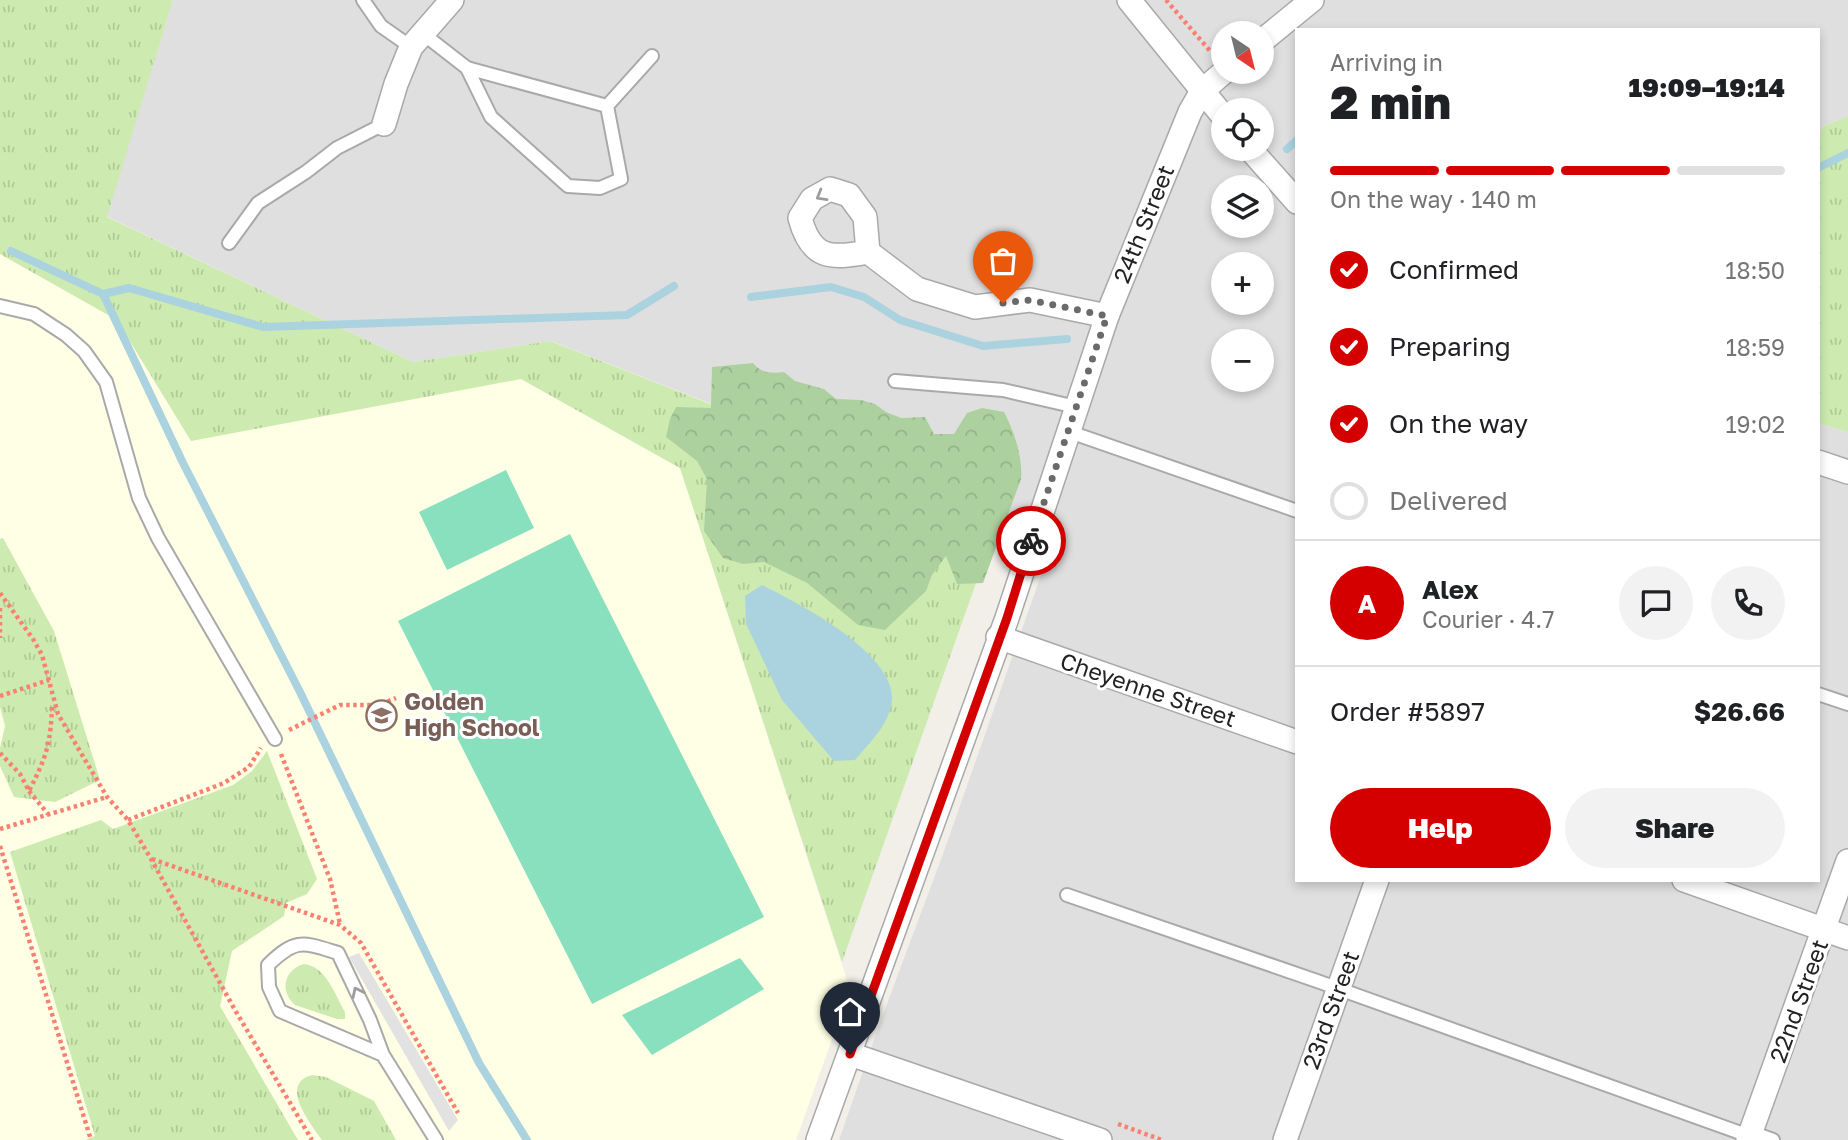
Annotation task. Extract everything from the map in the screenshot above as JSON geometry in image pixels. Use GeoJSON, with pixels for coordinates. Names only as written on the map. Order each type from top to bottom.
{"type":"FeatureCollection","features":[{"type":"Feature","properties":{"kind":"street"},"geometry":{"type":"LineString","coordinates":[[384,124],[396,83],[417,40],[452,0]]}},
{"type":"Feature","properties":{"kind":"street"},"geometry":{"type":"LineString","coordinates":[[1129,0],[1211,102]]}},
{"type":"Feature","properties":{"kind":"street"},"geometry":{"type":"LineString","coordinates":[[1274,31],[1312,0]]}},
{"type":"Feature","properties":{"kind":"street","name":"24th Street"},"geometry":{"type":"LineString","coordinates":[[818,1140],[1007,618],[1107,316],[1190,112],[1211,77]]}},
{"type":"Feature","properties":{"kind":"street"},"geometry":{"type":"LineString","coordinates":[[1261,161],[1295,200]]}},
{"type":"Feature","properties":{"kind":"street"},"geometry":{"type":"LineString","coordinates":[[867,252],[917,289],[975,307],[1030,300],[1107,316]]}},
{"type":"Feature","properties":{"kind":"street"},"geometry":{"type":"LineString","coordinates":[[1820,463],[1848,472]]}},
{"type":"Feature","properties":{"kind":"street","name":"Cheyenne Street"},"geometry":{"type":"LineString","coordinates":[[998,637],[1295,742]]}},
{"type":"Feature","properties":{"kind":"street","name":"22nd Street"},"geometry":{"type":"LineString","coordinates":[[1749,1136],[1848,861]]}},
{"type":"Feature","properties":{"kind":"street","name":"23rd Street"},"geometry":{"type":"LineString","coordinates":[[1284,1140],[1376,882]]}},
{"type":"Feature","properties":{"kind":"street"},"geometry":{"type":"LineString","coordinates":[[1690,882],[1848,938]]}},
{"type":"Feature","properties":{"kind":"street"},"geometry":{"type":"LineString","coordinates":[[850,1054],[1062,1133],[1100,1140]]}},
{"type":"Feature","properties":{"kind":"lane"},"geometry":{"type":"LineString","coordinates":[[363,0],[381,26],[417,40],[467,68],[607,106]]}},
{"type":"Feature","properties":{"kind":"lane"},"geometry":{"type":"LineString","coordinates":[[607,106],[652,56]]}},
{"type":"Feature","properties":{"kind":"lane"},"geometry":{"type":"LineString","coordinates":[[467,68],[491,117],[568,186],[600,188],[621,179],[607,106]]}},
{"type":"Feature","properties":{"kind":"lane"},"geometry":{"type":"LineString","coordinates":[[229,243],[258,203],[337,148],[384,124]]}},
{"type":"Feature","properties":{"kind":"lane"},"geometry":{"type":"LineString","coordinates":[[0,306],[34,314],[66,335],[84,351],[106,382],[139,498],[158,538],[275,738]]}},
{"type":"Feature","properties":{"kind":"lane"},"geometry":{"type":"LineString","coordinates":[[895,381],[1003,390],[1076,407]]}},
{"type":"Feature","properties":{"kind":"lane"},"geometry":{"type":"LineString","coordinates":[[1067,431],[1295,510]]}},
{"type":"Feature","properties":{"kind":"lane"},"geometry":{"type":"LineString","coordinates":[[1820,695],[1848,704]]}},
{"type":"Feature","properties":{"kind":"lane"},"geometry":{"type":"LineString","coordinates":[[1067,895],[1749,1136],[1773,1140]]}},
{"type":"Feature","properties":{"kind":"lane"},"geometry":{"type":"LineString","coordinates":[[383,1055],[280,1011],[269,987],[268,965],[284,950],[304,942],[338,953],[370,1020],[383,1055],[436,1140]]}},
{"type":"Feature","properties":{"kind":"path"},"geometry":{"type":"LineString","coordinates":[[1166,0],[1211,54]]}},
{"type":"Feature","properties":{"kind":"path"},"geometry":{"type":"LineString","coordinates":[[0,594],[0,600]]}},
{"type":"Feature","properties":{"kind":"path"},"geometry":{"type":"LineString","coordinates":[[0,594],[42,655],[58,715],[107,797],[128,820],[312,1140]]}},
{"type":"Feature","properties":{"kind":"path"},"geometry":{"type":"LineString","coordinates":[[0,608],[0,638]]}},
{"type":"Feature","properties":{"kind":"path"},"geometry":{"type":"LineString","coordinates":[[0,696],[49,680]]}},
{"type":"Feature","properties":{"kind":"path"},"geometry":{"type":"LineString","coordinates":[[29,791],[43,764],[52,737],[52,696]]}},
{"type":"Feature","properties":{"kind":"path"},"geometry":{"type":"LineString","coordinates":[[128,820],[224,783],[249,767],[260,749],[275,738],[340,705],[379,705],[396,698]]}},
{"type":"Feature","properties":{"kind":"path"},"geometry":{"type":"LineString","coordinates":[[275,738],[330,879],[340,925]]}},
{"type":"Feature","properties":{"kind":"path"},"geometry":{"type":"LineString","coordinates":[[0,753],[20,774],[29,791],[48,814]]}},
{"type":"Feature","properties":{"kind":"path"},"geometry":{"type":"LineString","coordinates":[[0,829],[107,797]]}},
{"type":"Feature","properties":{"kind":"path"},"geometry":{"type":"LineString","coordinates":[[0,846],[91,1140]]}},
{"type":"Feature","properties":{"kind":"shaded area"},"geometry":{"type":"Polygon","coordinates":[[[173,0],[1848,0],[1848,116],[1824,126],[1820,131],[1820,28],[1295,28],[1295,882],[1820,882],[1820,424],[1848,432],[1848,1140],[839,1140],[1054,538],[551,341],[413,362],[106,216],[173,0]]]}},
{"type":"Feature","properties":{"kind":"shaded area","name":"Golden High School"},"geometry":{"type":"Polygon","coordinates":[[[0,248],[117,320],[191,441],[417,393],[521,379],[680,468],[850,989],[796,1140],[0,1140],[0,248]]]}},
{"type":"Feature","properties":{"kind":"shaded area"},"geometry":{"type":"Polygon","coordinates":[[[359,953],[458,1120],[449,1131],[349,957],[359,953]]]}},
{"type":"Feature","properties":{"kind":"green space"},"geometry":{"type":"Polygon","coordinates":[[[0,0],[173,0],[107,217],[413,362],[550,341],[999,518],[842,962],[680,468],[521,379],[191,441],[117,320],[0,254],[0,0]]]}},
{"type":"Feature","properties":{"kind":"green space"},"geometry":{"type":"Polygon","coordinates":[[[1848,116],[1848,432],[1820,424],[1820,131],[1824,126],[1848,116]]]}},
{"type":"Feature","properties":{"kind":"green space"},"geometry":{"type":"Polygon","coordinates":[[[753,363],[763,371],[784,372],[795,381],[824,389],[836,399],[861,400],[875,404],[901,418],[925,417],[934,434],[954,434],[967,413],[982,408],[1004,412],[1017,444],[1021,479],[983,583],[957,584],[946,556],[932,575],[926,591],[885,630],[858,625],[807,583],[764,562],[743,564],[723,558],[704,531],[707,479],[697,461],[666,437],[676,407],[711,408],[712,367],[753,363]]]}},
{"type":"Feature","properties":{"kind":"green space"},"geometry":{"type":"Polygon","coordinates":[[[506,470],[534,528],[447,570],[419,512],[506,470]]]}},
{"type":"Feature","properties":{"kind":"green space"},"geometry":{"type":"Polygon","coordinates":[[[570,534],[764,917],[592,1004],[398,621],[570,534]]]}},
{"type":"Feature","properties":{"kind":"green space"},"geometry":{"type":"Polygon","coordinates":[[[3,538],[54,631],[100,780],[55,802],[14,797],[0,766],[0,748],[5,726],[0,707],[0,539],[3,538]]]}},
{"type":"Feature","properties":{"kind":"green space"},"geometry":{"type":"Polygon","coordinates":[[[267,751],[317,879],[307,894],[286,903],[284,916],[232,951],[220,1006],[298,1140],[85,1140],[95,1136],[10,852],[101,820],[113,829],[233,785],[252,771],[267,751]]]}},
{"type":"Feature","properties":{"kind":"green space"},"geometry":{"type":"Polygon","coordinates":[[[740,958],[764,989],[652,1055],[622,1015],[740,958]]]}},
{"type":"Feature","properties":{"kind":"green space"},"geometry":{"type":"Polygon","coordinates":[[[304,964],[312,966],[324,976],[345,1012],[345,1019],[337,1019],[295,1005],[290,999],[286,987],[288,976],[304,964]]]}},
{"type":"Feature","properties":{"kind":"green space"},"geometry":{"type":"Polygon","coordinates":[[[312,1075],[326,1077],[374,1101],[396,1140],[322,1140],[305,1115],[297,1095],[302,1080],[312,1075]]]}},
{"type":"Feature","properties":{"kind":"water"},"geometry":{"type":"Polygon","coordinates":[[[762,585],[842,632],[878,665],[889,683],[892,701],[887,718],[855,760],[834,761],[782,700],[746,624],[745,596],[762,585]]]}},
{"type":"Feature","properties":{"kind":"waterway"},"geometry":{"type":"LineString","coordinates":[[1287,149],[1295,142]]}},
{"type":"Feature","properties":{"kind":"waterway"},"geometry":{"type":"LineString","coordinates":[[1820,167],[1848,153]]}},
{"type":"Feature","properties":{"kind":"waterway"},"geometry":{"type":"LineString","coordinates":[[11,251],[103,294],[183,463],[299,690],[479,1063],[527,1140]]}},
{"type":"Feature","properties":{"kind":"waterway"},"geometry":{"type":"LineString","coordinates":[[103,294],[129,288],[263,327],[627,315],[674,286]]}},
{"type":"Feature","properties":{"kind":"waterway"},"geometry":{"type":"LineString","coordinates":[[751,297],[831,287],[864,297],[900,320],[983,346],[1067,339]]}},
{"type":"Feature","properties":{"kind":"way so far"},"geometry":{"type":"LineString","coordinates":[[1003,303],[1030,300],[1107,316],[1031,541]]}},
{"type":"Feature","properties":{"kind":"place","name":"Golden High School"},"geometry":{"type":"Point","coordinates":[381,715]}},
{"type":"Feature","properties":{"kind":"route"},"geometry":{"type":"LineString","coordinates":[[850,1054],[1007,618],[1031,541]]}}]}
